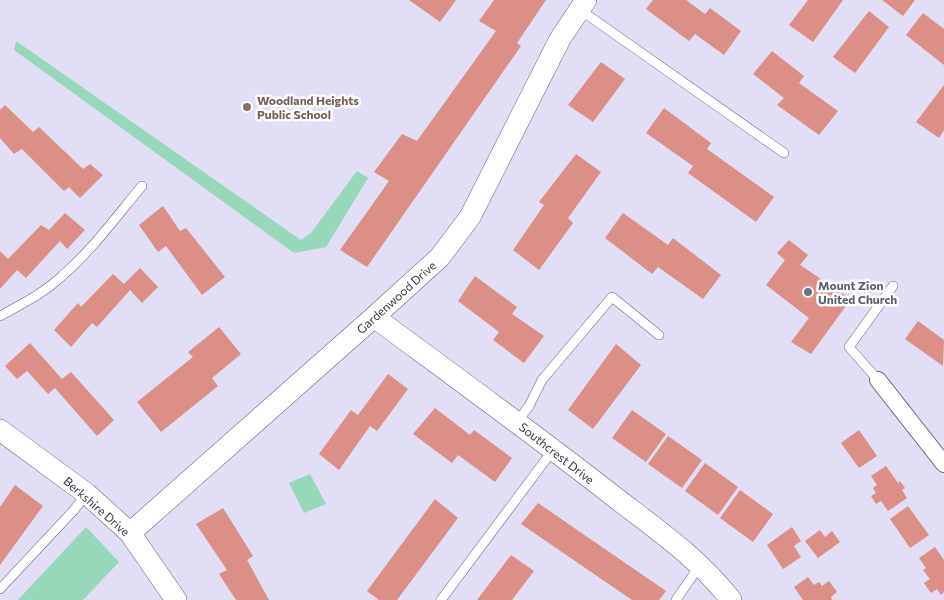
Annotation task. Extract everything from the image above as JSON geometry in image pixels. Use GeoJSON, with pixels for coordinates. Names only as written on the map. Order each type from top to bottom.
{"type":"FeatureCollection","features":[{"type":"Feature","properties":{"kind":"street","name":"Gardenwood Drive"},"geometry":{"type":"LineString","coordinates":[[130,533],[440,257],[470,217],[560,39],[582,4]]}},
{"type":"Feature","properties":{"kind":"street","name":"Southcrest Drive"},"geometry":{"type":"LineString","coordinates":[[374,317],[554,449],[700,565],[730,600]]}},
{"type":"Feature","properties":{"kind":"street"},"geometry":{"type":"LineString","coordinates":[[878,380],[944,464]]}},
{"type":"Feature","properties":{"kind":"street","name":"Berkshire Drive"},"geometry":{"type":"LineString","coordinates":[[0,430],[87,494],[130,533],[176,600]]}},
{"type":"Feature","properties":{"kind":"lane"},"geometry":{"type":"LineString","coordinates":[[582,4],[631,44],[784,153]]}},
{"type":"Feature","properties":{"kind":"lane"},"geometry":{"type":"LineString","coordinates":[[0,316],[37,295],[84,256],[142,186]]}},
{"type":"Feature","properties":{"kind":"lane"},"geometry":{"type":"LineString","coordinates":[[878,380],[849,347],[893,286]]}},
{"type":"Feature","properties":{"kind":"lane"},"geometry":{"type":"LineString","coordinates":[[517,422],[529,406],[542,380],[612,297],[659,335]]}},
{"type":"Feature","properties":{"kind":"lane"},"geometry":{"type":"LineString","coordinates":[[442,600],[554,449]]}},
{"type":"Feature","properties":{"kind":"lane"},"geometry":{"type":"LineString","coordinates":[[0,589],[87,494]]}},
{"type":"Feature","properties":{"kind":"lane"},"geometry":{"type":"LineString","coordinates":[[676,600],[700,565]]}},
{"type":"Feature","properties":{"kind":"green space"},"geometry":{"type":"Polygon","coordinates":[[[16,41],[301,240],[311,233],[357,171],[368,178],[326,247],[294,253],[14,50],[16,41]]]}},
{"type":"Feature","properties":{"kind":"green space"},"geometry":{"type":"Polygon","coordinates":[[[310,474],[326,504],[304,513],[289,483],[310,474]]]}},
{"type":"Feature","properties":{"kind":"green space"},"geometry":{"type":"Polygon","coordinates":[[[86,527],[119,562],[83,600],[18,600],[86,527]]]}},
{"type":"Feature","properties":{"kind":"building"},"geometry":{"type":"Polygon","coordinates":[[[409,0],[456,0],[440,22],[409,0]]]}},
{"type":"Feature","properties":{"kind":"building"},"geometry":{"type":"Polygon","coordinates":[[[494,0],[546,0],[517,43],[521,46],[367,267],[340,250],[389,181],[374,172],[402,134],[417,141],[496,31],[479,21],[494,0]]]}},
{"type":"Feature","properties":{"kind":"building"},"geometry":{"type":"Polygon","coordinates":[[[653,0],[686,0],[705,14],[710,8],[741,31],[724,55],[695,34],[689,41],[646,9],[653,0]]]}},
{"type":"Feature","properties":{"kind":"building"},"geometry":{"type":"Polygon","coordinates":[[[808,0],[843,0],[813,42],[789,25],[808,0]]]}},
{"type":"Feature","properties":{"kind":"building"},"geometry":{"type":"Polygon","coordinates":[[[882,0],[915,0],[903,16],[882,0]]]}},
{"type":"Feature","properties":{"kind":"building"},"geometry":{"type":"Polygon","coordinates":[[[869,11],[889,27],[855,73],[833,57],[869,11]]]}},
{"type":"Feature","properties":{"kind":"building"},"geometry":{"type":"Polygon","coordinates":[[[923,13],[944,29],[944,65],[906,35],[923,13]]]}},
{"type":"Feature","properties":{"kind":"building"},"geometry":{"type":"Polygon","coordinates":[[[772,51],[804,76],[799,83],[838,111],[819,135],[777,105],[784,98],[753,74],[772,51]]]}},
{"type":"Feature","properties":{"kind":"building"},"geometry":{"type":"Polygon","coordinates":[[[601,62],[625,79],[593,122],[568,105],[601,62]]]}},
{"type":"Feature","properties":{"kind":"building"},"geometry":{"type":"Polygon","coordinates":[[[944,85],[944,130],[939,138],[916,122],[944,85]]]}},
{"type":"Feature","properties":{"kind":"building"},"geometry":{"type":"Polygon","coordinates":[[[5,105],[33,132],[39,127],[83,169],[90,164],[103,175],[80,198],[69,187],[64,191],[22,149],[14,154],[0,138],[0,110],[5,105]]]}},
{"type":"Feature","properties":{"kind":"building"},"geometry":{"type":"Polygon","coordinates":[[[664,108],[711,143],[707,149],[774,197],[756,222],[688,173],[693,166],[646,133],[664,108]]]}},
{"type":"Feature","properties":{"kind":"building"},"geometry":{"type":"Polygon","coordinates":[[[576,154],[601,172],[568,218],[573,223],[539,270],[513,250],[544,205],[539,202],[576,154]]]}},
{"type":"Feature","properties":{"kind":"building"},"geometry":{"type":"Polygon","coordinates":[[[163,206],[180,231],[186,228],[225,277],[202,295],[166,246],[158,252],[139,225],[163,206]]]}},
{"type":"Feature","properties":{"kind":"building"},"geometry":{"type":"Polygon","coordinates":[[[65,213],[85,230],[67,249],[60,241],[26,278],[17,270],[0,289],[0,251],[8,259],[41,225],[49,230],[65,213]]]}},
{"type":"Feature","properties":{"kind":"building"},"geometry":{"type":"Polygon","coordinates":[[[623,213],[668,245],[673,238],[721,275],[703,299],[658,267],[652,274],[605,238],[623,213]]]}},
{"type":"Feature","properties":{"kind":"building","name":"Mount Zion United Church"},"geometry":{"type":"Polygon","coordinates":[[[789,240],[808,255],[800,265],[851,299],[811,354],[791,342],[809,318],[766,285],[785,260],[777,253],[789,240]]]}},
{"type":"Feature","properties":{"kind":"building"},"geometry":{"type":"Polygon","coordinates":[[[140,268],[158,287],[142,303],[130,290],[97,327],[92,323],[71,347],[54,330],[78,303],[81,307],[113,274],[124,284],[140,268]]]}},
{"type":"Feature","properties":{"kind":"building"},"geometry":{"type":"Polygon","coordinates":[[[475,276],[517,307],[512,314],[544,336],[524,363],[493,340],[499,332],[458,301],[475,276]]]}},
{"type":"Feature","properties":{"kind":"building"},"geometry":{"type":"Polygon","coordinates":[[[918,321],[944,340],[943,366],[905,339],[918,321]]]}},
{"type":"Feature","properties":{"kind":"building"},"geometry":{"type":"Polygon","coordinates":[[[219,327],[241,354],[212,378],[218,386],[161,432],[137,402],[193,357],[188,352],[219,327]]]}},
{"type":"Feature","properties":{"kind":"building"},"geometry":{"type":"Polygon","coordinates":[[[30,343],[62,379],[71,372],[114,420],[97,436],[55,388],[48,394],[27,371],[17,379],[5,366],[30,343]]]}},
{"type":"Feature","properties":{"kind":"building"},"geometry":{"type":"Polygon","coordinates":[[[616,344],[641,365],[593,429],[568,410],[616,344]]]}},
{"type":"Feature","properties":{"kind":"building"},"geometry":{"type":"Polygon","coordinates":[[[388,374],[408,389],[377,431],[370,426],[339,470],[319,454],[351,410],[358,415],[388,374]]]}},
{"type":"Feature","properties":{"kind":"building"},"geometry":{"type":"Polygon","coordinates":[[[435,408],[470,435],[474,430],[512,458],[495,482],[458,455],[452,463],[413,434],[435,408]]]}},
{"type":"Feature","properties":{"kind":"building"},"geometry":{"type":"Polygon","coordinates":[[[632,410],[666,434],[646,462],[612,438],[632,410]]]}},
{"type":"Feature","properties":{"kind":"building"},"geometry":{"type":"Polygon","coordinates":[[[859,430],[877,456],[859,468],[841,443],[859,430]]]}},
{"type":"Feature","properties":{"kind":"building"},"geometry":{"type":"Polygon","coordinates":[[[668,436],[702,460],[682,488],[648,464],[668,436]]]}},
{"type":"Feature","properties":{"kind":"building"},"geometry":{"type":"Polygon","coordinates":[[[705,463],[738,487],[718,515],[685,491],[705,463]]]}},
{"type":"Feature","properties":{"kind":"building"},"geometry":{"type":"Polygon","coordinates":[[[886,466],[898,483],[900,481],[905,488],[902,490],[907,498],[888,511],[881,501],[876,504],[871,496],[876,493],[873,488],[877,485],[871,476],[886,466]]]}},
{"type":"Feature","properties":{"kind":"building"},"geometry":{"type":"Polygon","coordinates":[[[15,485],[43,506],[0,565],[0,507],[15,485]]]}},
{"type":"Feature","properties":{"kind":"building"},"geometry":{"type":"Polygon","coordinates":[[[740,490],[773,514],[753,542],[720,518],[740,490]]]}},
{"type":"Feature","properties":{"kind":"building"},"geometry":{"type":"Polygon","coordinates":[[[435,499],[458,518],[397,600],[379,600],[367,591],[435,499]]]}},
{"type":"Feature","properties":{"kind":"building"},"geometry":{"type":"Polygon","coordinates":[[[538,503],[666,591],[659,600],[632,600],[521,524],[538,503]]]}},
{"type":"Feature","properties":{"kind":"building"},"geometry":{"type":"Polygon","coordinates":[[[908,506],[929,535],[910,548],[890,519],[908,506]]]}},
{"type":"Feature","properties":{"kind":"building"},"geometry":{"type":"Polygon","coordinates":[[[223,508],[253,556],[247,560],[269,600],[236,600],[219,574],[227,570],[196,524],[223,508]]]}},
{"type":"Feature","properties":{"kind":"building"},"geometry":{"type":"Polygon","coordinates":[[[792,527],[801,541],[794,546],[801,557],[783,569],[767,545],[792,527]]]}},
{"type":"Feature","properties":{"kind":"building"},"geometry":{"type":"Polygon","coordinates":[[[820,530],[825,537],[832,531],[840,542],[818,558],[805,541],[820,530]]]}},
{"type":"Feature","properties":{"kind":"building"},"geometry":{"type":"Polygon","coordinates":[[[935,547],[944,560],[944,592],[941,595],[937,589],[931,593],[924,583],[930,579],[923,570],[926,568],[919,558],[935,547]]]}},
{"type":"Feature","properties":{"kind":"building"},"geometry":{"type":"Polygon","coordinates":[[[511,555],[534,571],[512,600],[477,600],[511,555]]]}},
{"type":"Feature","properties":{"kind":"building"},"geometry":{"type":"Polygon","coordinates":[[[808,577],[814,585],[819,582],[822,586],[829,581],[837,592],[831,597],[832,600],[803,600],[794,587],[808,577]]]}},
{"type":"Feature","properties":{"kind":"place","name":"Woodland Heights Public School"},"geometry":{"type":"Point","coordinates":[247,107]}},
{"type":"Feature","properties":{"kind":"place","name":"Mount Zion United Church"},"geometry":{"type":"Point","coordinates":[808,292]}}]}
